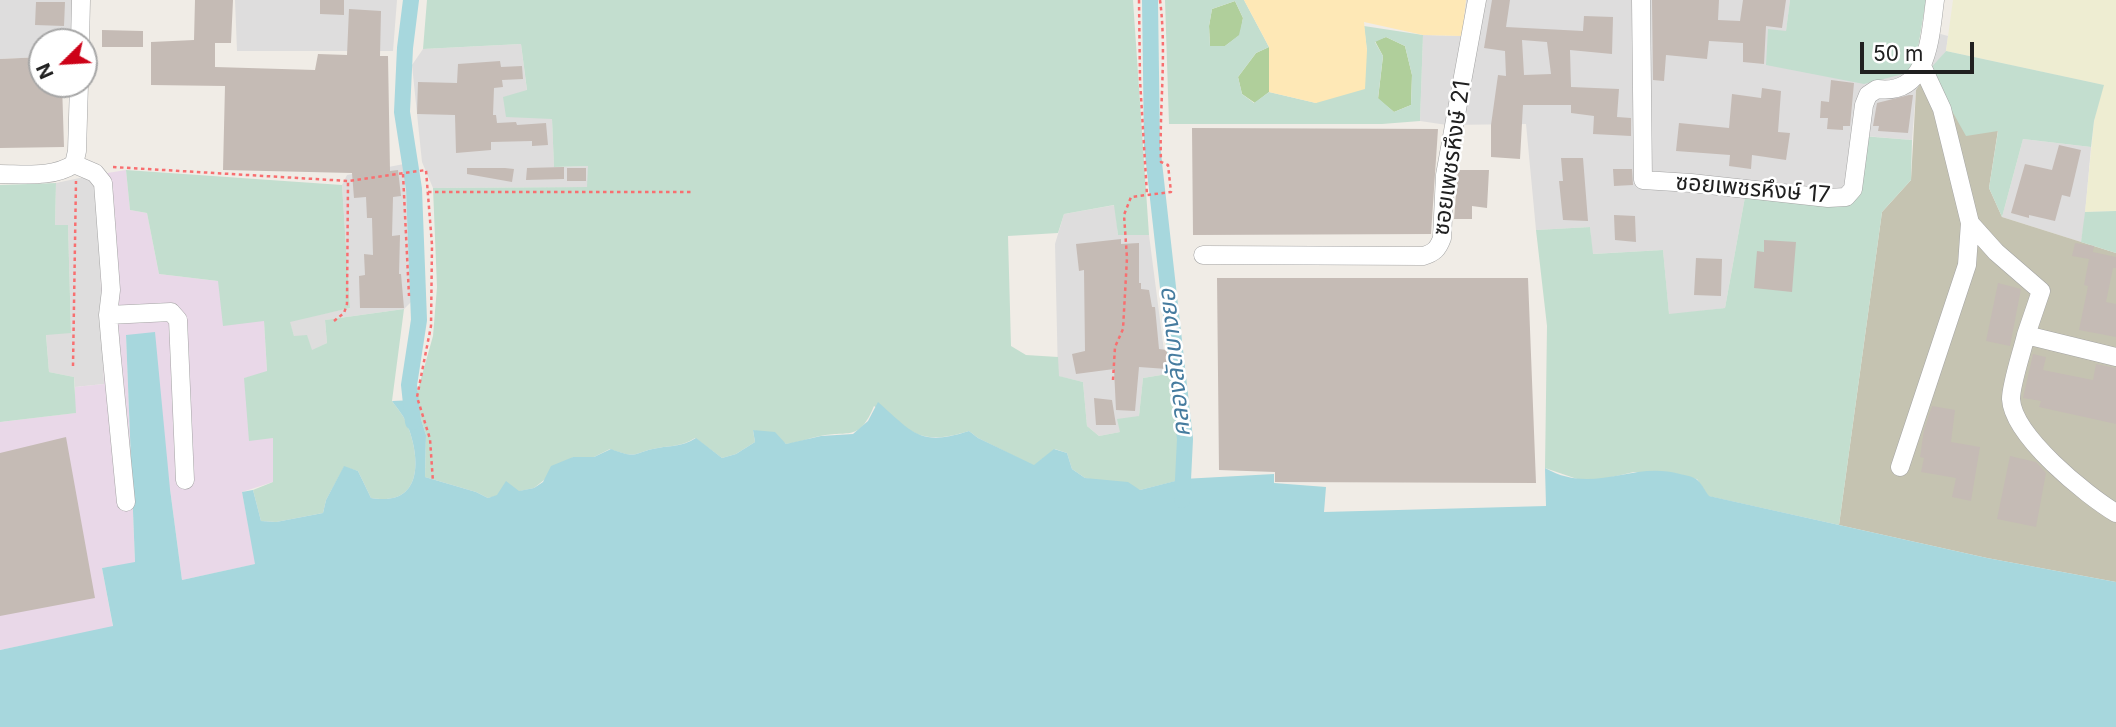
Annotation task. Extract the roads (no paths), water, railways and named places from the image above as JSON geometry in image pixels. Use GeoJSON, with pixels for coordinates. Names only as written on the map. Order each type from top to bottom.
{"type":"FeatureCollection","features":[{"type":"Feature","properties":{"kind":"street"},"geometry":{"type":"LineString","coordinates":[[81,28],[82,0]]}},
{"type":"Feature","properties":{"kind":"street","name":"ซอยเพชรหึงษ์ 21"},"geometry":{"type":"LineString","coordinates":[[1203,255],[1432,254],[1439,247],[1442,238],[1445,175],[1478,0]]}},
{"type":"Feature","properties":{"kind":"street","name":"ซอยเพชรหึงษ์ 17"},"geometry":{"type":"LineString","coordinates":[[1641,0],[1643,180],[1828,198],[1846,197],[1853,189],[1854,165],[1868,95],[1877,89],[1887,90],[1902,85],[1916,77],[1922,66]]}},
{"type":"Feature","properties":{"kind":"street"},"geometry":{"type":"LineString","coordinates":[[1900,467],[1967,265],[1970,223],[1942,109],[1922,66],[1928,53],[1935,0]]}},
{"type":"Feature","properties":{"kind":"street"},"geometry":{"type":"LineString","coordinates":[[72,166],[77,151],[79,98]]}},
{"type":"Feature","properties":{"kind":"street"},"geometry":{"type":"LineString","coordinates":[[0,174],[53,172],[72,166],[95,173],[103,183],[111,290],[108,315],[126,502]]}},
{"type":"Feature","properties":{"kind":"street"},"geometry":{"type":"LineString","coordinates":[[1970,223],[1996,252],[2041,291],[2026,335],[2011,398],[2015,417],[2037,448],[2116,513]]}},
{"type":"Feature","properties":{"kind":"street"},"geometry":{"type":"LineString","coordinates":[[108,315],[171,312],[178,320],[185,480]]}},
{"type":"Feature","properties":{"kind":"street"},"geometry":{"type":"LineString","coordinates":[[2026,335],[2116,357]]}},
{"type":"Feature","properties":{"kind":"water"},"geometry":{"type":"Polygon","coordinates":[[[155,332],[182,580],[255,564],[242,492],[253,490],[261,521],[276,522],[323,513],[326,500],[344,466],[358,471],[371,498],[388,499],[401,495],[409,488],[414,478],[415,452],[406,421],[392,401],[415,400],[426,435],[425,477],[488,498],[497,495],[506,481],[519,491],[534,488],[543,482],[551,466],[573,457],[594,457],[611,449],[636,454],[682,444],[696,438],[722,458],[736,454],[755,442],[753,430],[775,432],[786,444],[821,436],[853,434],[868,421],[878,402],[918,434],[939,438],[969,431],[1034,465],[1054,449],[1067,453],[1072,469],[1085,478],[1128,482],[1140,490],[1183,479],[1274,474],[1274,483],[1326,487],[1324,512],[1546,506],[1545,468],[1563,476],[1580,479],[1662,471],[1696,479],[1709,496],[1987,558],[2116,582],[2116,727],[0,727],[0,650],[113,626],[102,568],[135,562],[126,335],[155,332]]]}},
{"type":"Feature","properties":{"kind":"waterway"},"geometry":{"type":"LineString","coordinates":[[411,0],[405,48],[402,112],[414,189],[419,320],[409,385],[413,422]]}},
{"type":"Feature","properties":{"kind":"waterway","name":"คลองลัดบางยอ"},"geometry":{"type":"LineString","coordinates":[[1150,0],[1152,145],[1185,439],[1182,500]]}}]}
